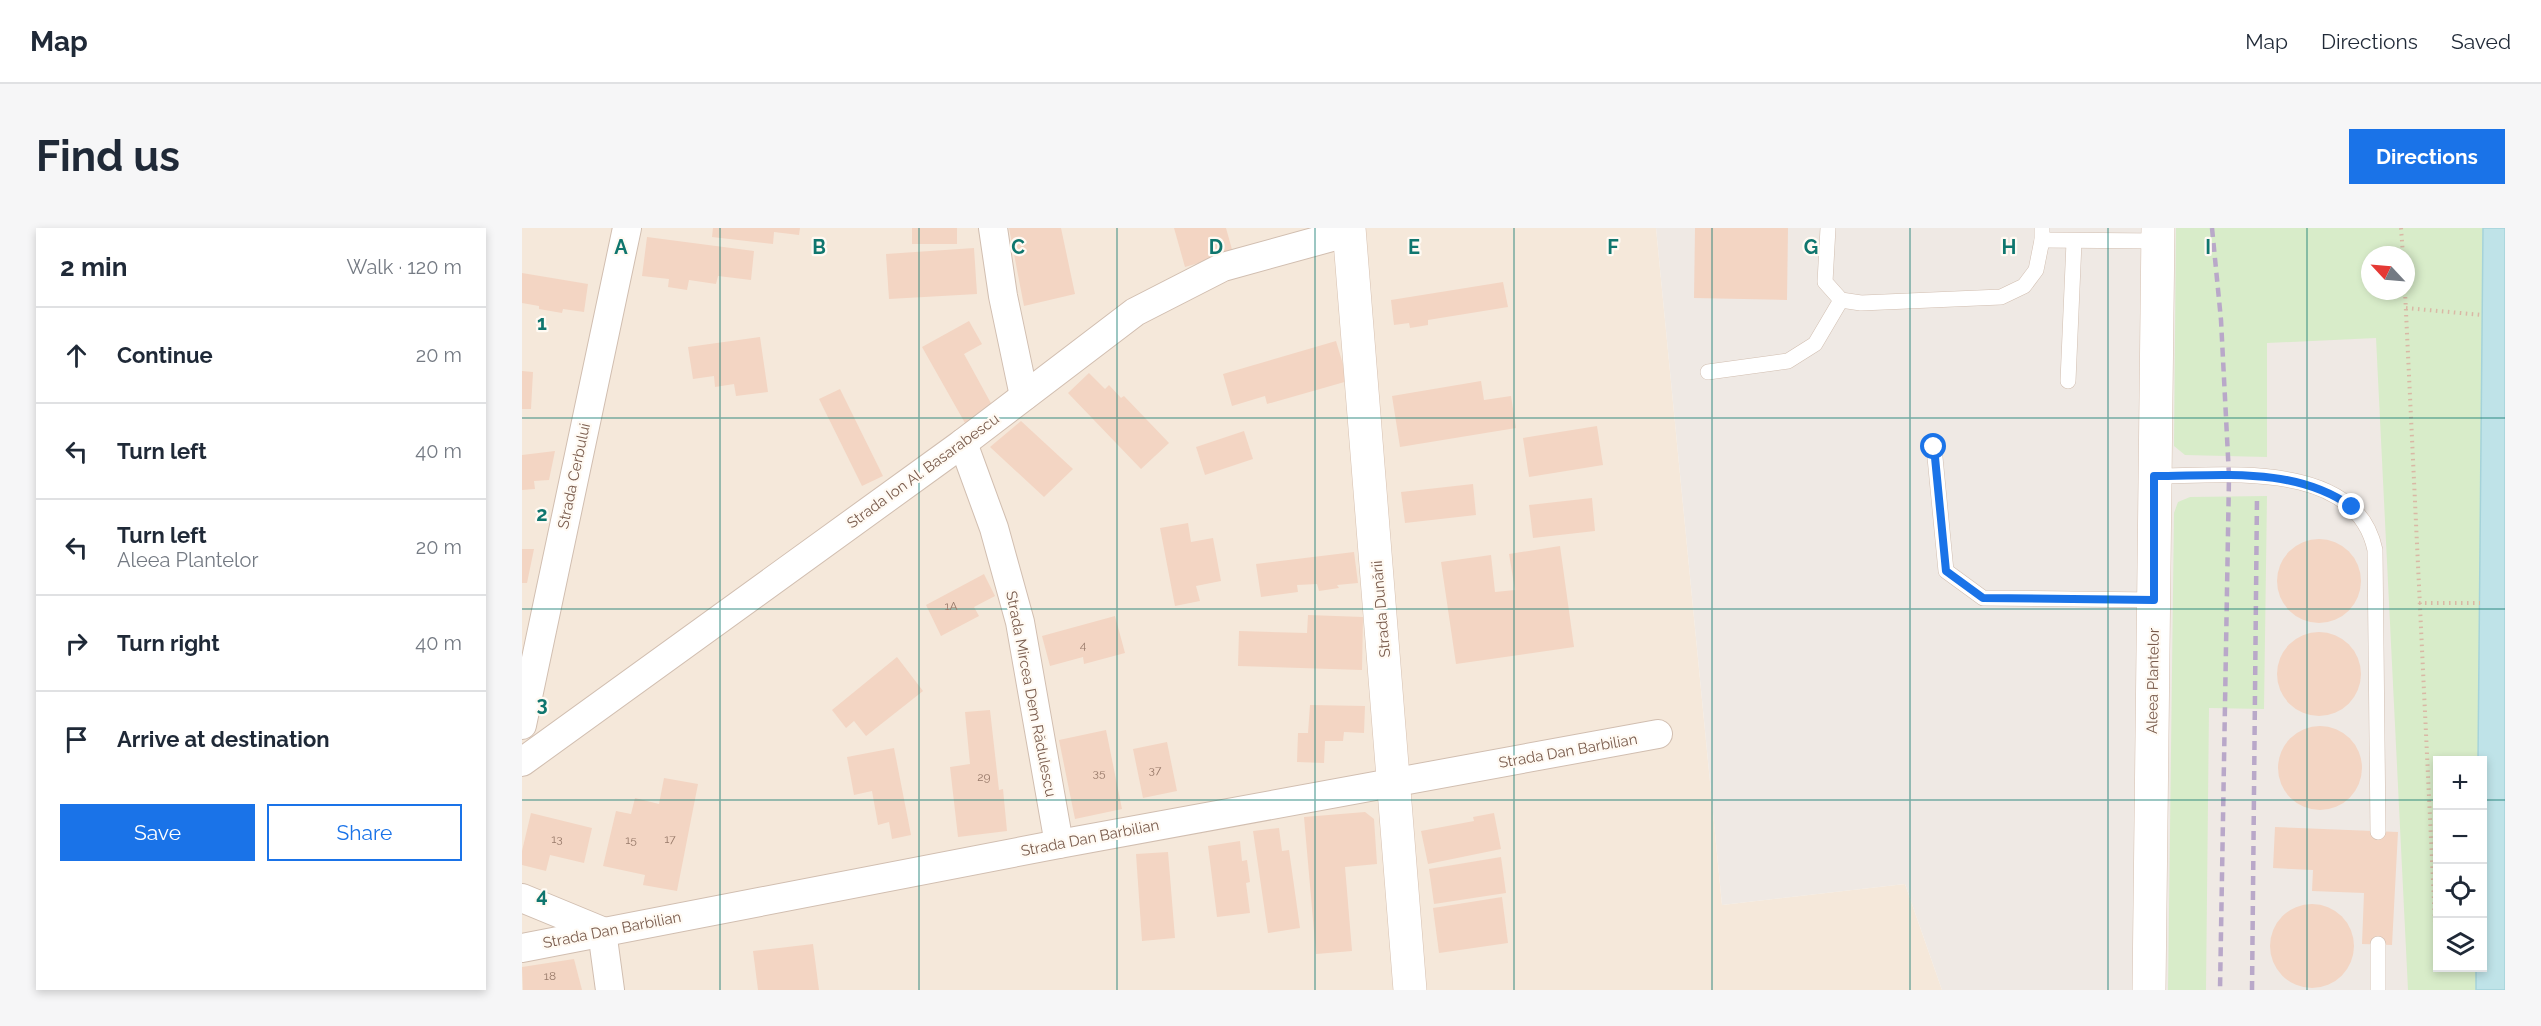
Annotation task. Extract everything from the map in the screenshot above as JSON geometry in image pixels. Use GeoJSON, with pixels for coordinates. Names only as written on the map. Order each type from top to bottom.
{"type":"FeatureCollection","features":[{"type":"Feature","properties":{"kind":"street","name":"Strada Cerbului"},"geometry":{"type":"LineString","coordinates":[[522,725],[627,228]]}},
{"type":"Feature","properties":{"kind":"street"},"geometry":{"type":"LineString","coordinates":[[993,228],[1007,318],[1024,396]]}},
{"type":"Feature","properties":{"kind":"street","name":"Strada Ion Al. Basarabescu"},"geometry":{"type":"LineString","coordinates":[[522,762],[963,443],[1135,312],[1176,289],[1223,267],[1349,230]]}},
{"type":"Feature","properties":{"kind":"street","name":"Strada Dunării"},"geometry":{"type":"LineString","coordinates":[[1349,230],[1410,990]]}},
{"type":"Feature","properties":{"kind":"street","name":"Aleea Plantelor"},"geometry":{"type":"LineString","coordinates":[[2149,990],[2158,235]]}},
{"type":"Feature","properties":{"kind":"street","name":"Strada Mircea Dem Rădulescu"},"geometry":{"type":"LineString","coordinates":[[963,443],[994,528],[1020,622],[1059,844]]}},
{"type":"Feature","properties":{"kind":"street","name":"Strada Dan Barbilian"},"geometry":{"type":"LineString","coordinates":[[522,948],[1059,844],[1658,734]]}},
{"type":"Feature","properties":{"kind":"street"},"geometry":{"type":"LineString","coordinates":[[522,898],[602,931],[610,990]]}},
{"type":"Feature","properties":{"kind":"lane"},"geometry":{"type":"LineString","coordinates":[[1828,228],[1825,282],[1841,300],[1861,303],[2001,297],[2024,286],[2036,270],[2042,234],[2074,242],[2158,235]]}},
{"type":"Feature","properties":{"kind":"lane"},"geometry":{"type":"LineString","coordinates":[[2068,381],[2074,242]]}},
{"type":"Feature","properties":{"kind":"lane"},"geometry":{"type":"LineString","coordinates":[[1708,372],[1788,362],[1815,344],[1841,300]]}},
{"type":"Feature","properties":{"kind":"lane"},"geometry":{"type":"LineString","coordinates":[[1934,447],[1946,571],[1983,598],[2154,600]]}},
{"type":"Feature","properties":{"kind":"lane"},"geometry":{"type":"LineString","coordinates":[[2154,476],[2268,476],[2293,480],[2337,496],[2364,520],[2372,535],[2375,550],[2378,832]]}},
{"type":"Feature","properties":{"kind":"lane"},"geometry":{"type":"LineString","coordinates":[[2378,944],[2378,990]]}},
{"type":"Feature","properties":{"kind":"path"},"geometry":{"type":"LineString","coordinates":[[2401,228],[2402,246]]}},
{"type":"Feature","properties":{"kind":"path"},"geometry":{"type":"LineString","coordinates":[[2406,300],[2434,864]]}},
{"type":"Feature","properties":{"kind":"path"},"geometry":{"type":"LineString","coordinates":[[2406,308],[2482,315]]}},
{"type":"Feature","properties":{"kind":"path"},"geometry":{"type":"LineString","coordinates":[[2419,603],[2480,603]]}},
{"type":"Feature","properties":{"kind":"shaded area"},"geometry":{"type":"Polygon","coordinates":[[[522,228],[1656,228],[1722,905],[1905,884],[1942,990],[522,990],[522,228]]]}},
{"type":"Feature","properties":{"kind":"shaded area"},"geometry":{"type":"Polygon","coordinates":[[[1656,228],[2483,228],[2478,756],[2433,756],[2433,972],[2476,972],[2476,990],[1942,990],[1905,884],[1722,905],[1656,228]]]}},
{"type":"Feature","properties":{"kind":"green space"},"geometry":{"type":"Polygon","coordinates":[[[2176,228],[2483,228],[2478,756],[2433,756],[2433,972],[2476,972],[2476,990],[2408,990],[2376,338],[2267,343],[2267,457],[2185,455],[2174,446],[2176,228]]]}},
{"type":"Feature","properties":{"kind":"green space"},"geometry":{"type":"Polygon","coordinates":[[[2267,496],[2264,709],[2209,708],[2206,990],[2168,990],[2174,513],[2178,502],[2190,497],[2267,496]]]}},
{"type":"Feature","properties":{"kind":"water"},"geometry":{"type":"Polygon","coordinates":[[[2483,228],[2505,228],[2505,990],[2476,990],[2476,972],[2487,972],[2487,756],[2478,756],[2483,228]]]}},
{"type":"Feature","properties":{"kind":"building"},"geometry":{"type":"Polygon","coordinates":[[[713,228],[800,228],[799,235],[774,232],[773,244],[712,237],[713,228]]]}},
{"type":"Feature","properties":{"kind":"building"},"geometry":{"type":"Polygon","coordinates":[[[912,228],[957,228],[957,244],[912,244],[912,228]]]}},
{"type":"Feature","properties":{"kind":"building"},"geometry":{"type":"Polygon","coordinates":[[[1009,228],[1061,228],[1075,294],[1024,306],[1009,228]]]}},
{"type":"Feature","properties":{"kind":"building"},"geometry":{"type":"Polygon","coordinates":[[[1174,228],[1226,228],[1233,253],[1185,267],[1174,228]]]}},
{"type":"Feature","properties":{"kind":"building"},"geometry":{"type":"Polygon","coordinates":[[[1695,228],[1788,228],[1787,300],[1694,298],[1695,228]]]}},
{"type":"Feature","properties":{"kind":"building"},"geometry":{"type":"Polygon","coordinates":[[[647,237],[754,251],[751,280],[718,276],[716,284],[689,280],[687,290],[668,287],[669,279],[642,276],[647,237]]]}},
{"type":"Feature","properties":{"kind":"building"},"geometry":{"type":"Polygon","coordinates":[[[974,248],[977,294],[889,299],[886,254],[974,248]]]}},
{"type":"Feature","properties":{"kind":"building"},"geometry":{"type":"Polygon","coordinates":[[[522,273],[588,284],[584,312],[563,309],[562,313],[522,303],[522,273]]]}},
{"type":"Feature","properties":{"kind":"building"},"geometry":{"type":"Polygon","coordinates":[[[1503,282],[1508,307],[1428,320],[1428,325],[1410,328],[1409,323],[1394,325],[1391,300],[1503,282]]]}},
{"type":"Feature","properties":{"kind":"building"},"geometry":{"type":"Polygon","coordinates":[[[969,321],[982,344],[964,354],[993,407],[965,423],[922,347],[969,321]]]}},
{"type":"Feature","properties":{"kind":"building"},"geometry":{"type":"Polygon","coordinates":[[[760,337],[768,392],[736,396],[734,384],[715,387],[714,376],[693,379],[688,347],[760,337]]]}},
{"type":"Feature","properties":{"kind":"building"},"geometry":{"type":"Polygon","coordinates":[[[1336,341],[1348,381],[1267,404],[1265,396],[1232,406],[1223,374],[1336,341]]]}},
{"type":"Feature","properties":{"kind":"building"},"geometry":{"type":"Polygon","coordinates":[[[522,371],[533,372],[531,409],[522,409],[522,371]]]}},
{"type":"Feature","properties":{"kind":"building"},"geometry":{"type":"Polygon","coordinates":[[[1089,373],[1105,389],[1109,385],[1121,398],[1124,396],[1169,443],[1141,469],[1068,393],[1089,373]]]}},
{"type":"Feature","properties":{"kind":"building"},"geometry":{"type":"Polygon","coordinates":[[[1481,381],[1484,400],[1511,396],[1516,428],[1400,447],[1392,396],[1481,381]]]}},
{"type":"Feature","properties":{"kind":"building"},"geometry":{"type":"Polygon","coordinates":[[[840,389],[883,476],[862,486],[819,399],[840,389]]]}},
{"type":"Feature","properties":{"kind":"building"},"geometry":{"type":"Polygon","coordinates":[[[1021,421],[1073,469],[1044,497],[990,447],[1021,421]]]}},
{"type":"Feature","properties":{"kind":"building"},"geometry":{"type":"Polygon","coordinates":[[[1597,426],[1603,465],[1529,477],[1523,438],[1597,426]]]}},
{"type":"Feature","properties":{"kind":"building"},"geometry":{"type":"Polygon","coordinates":[[[1244,431],[1253,459],[1205,475],[1196,447],[1244,431]]]}},
{"type":"Feature","properties":{"kind":"building"},"geometry":{"type":"Polygon","coordinates":[[[555,451],[549,480],[534,481],[535,489],[522,490],[522,455],[555,451]]]}},
{"type":"Feature","properties":{"kind":"building"},"geometry":{"type":"Polygon","coordinates":[[[1473,484],[1476,515],[1405,523],[1401,492],[1473,484]]]}},
{"type":"Feature","properties":{"kind":"building"},"geometry":{"type":"Polygon","coordinates":[[[1592,498],[1595,531],[1533,538],[1529,505],[1592,498]]]}},
{"type":"Feature","properties":{"kind":"building"},"geometry":{"type":"Polygon","coordinates":[[[1188,523],[1191,542],[1213,538],[1221,581],[1196,586],[1200,601],[1175,606],[1160,528],[1188,523]]]}},
{"type":"Feature","properties":{"kind":"building"},"geometry":{"type":"Polygon","coordinates":[[[2319,539],[2335,542],[2349,551],[2358,565],[2361,581],[2358,597],[2349,611],[2335,620],[2319,623],[2303,620],[2289,611],[2280,597],[2277,581],[2280,565],[2289,551],[2303,542],[2319,539]]]}},
{"type":"Feature","properties":{"kind":"building"},"geometry":{"type":"Polygon","coordinates":[[[1560,546],[1574,647],[1456,664],[1441,562],[1491,555],[1495,592],[1515,590],[1509,554],[1560,546]]]}},
{"type":"Feature","properties":{"kind":"building"},"geometry":{"type":"Polygon","coordinates":[[[522,549],[534,549],[527,583],[522,583],[522,549]]]}},
{"type":"Feature","properties":{"kind":"building"},"geometry":{"type":"Polygon","coordinates":[[[1354,552],[1358,583],[1337,585],[1339,588],[1319,591],[1317,584],[1297,585],[1298,592],[1261,597],[1256,564],[1354,552]]]}},
{"type":"Feature","properties":{"kind":"building"},"geometry":{"type":"Polygon","coordinates":[[[984,574],[995,596],[974,607],[979,616],[941,636],[926,605],[984,574]]]}},
{"type":"Feature","properties":{"kind":"building"},"geometry":{"type":"Polygon","coordinates":[[[1308,615],[1363,617],[1362,670],[1238,666],[1239,631],[1307,633],[1308,615]]]}},
{"type":"Feature","properties":{"kind":"building"},"geometry":{"type":"Polygon","coordinates":[[[1115,616],[1125,653],[1084,664],[1083,657],[1050,666],[1042,636],[1115,616]]]}},
{"type":"Feature","properties":{"kind":"building"},"geometry":{"type":"Polygon","coordinates":[[[2319,632],[2335,635],[2349,644],[2358,658],[2361,674],[2358,690],[2349,704],[2335,713],[2319,716],[2303,713],[2289,704],[2280,690],[2277,674],[2280,658],[2289,644],[2303,635],[2319,632]]]}},
{"type":"Feature","properties":{"kind":"building"},"geometry":{"type":"Polygon","coordinates":[[[897,657],[923,691],[866,736],[854,721],[846,728],[832,710],[897,657]]]}},
{"type":"Feature","properties":{"kind":"building"},"geometry":{"type":"Polygon","coordinates":[[[1310,705],[1365,706],[1364,733],[1344,732],[1343,741],[1325,741],[1324,763],[1297,762],[1298,733],[1308,733],[1310,705]]]}},
{"type":"Feature","properties":{"kind":"building"},"geometry":{"type":"Polygon","coordinates":[[[990,710],[999,790],[1003,789],[1007,831],[958,837],[950,767],[970,764],[965,712],[990,710]]]}},
{"type":"Feature","properties":{"kind":"building"},"geometry":{"type":"Polygon","coordinates":[[[2320,726],[2336,729],[2350,738],[2359,752],[2362,768],[2359,784],[2350,798],[2336,807],[2320,810],[2304,807],[2290,798],[2281,784],[2278,768],[2281,752],[2290,738],[2304,729],[2320,726]]]}},
{"type":"Feature","properties":{"kind":"building"},"geometry":{"type":"Polygon","coordinates":[[[1106,730],[1122,809],[1075,819],[1059,740],[1106,730]]]}},
{"type":"Feature","properties":{"kind":"building"},"geometry":{"type":"Polygon","coordinates":[[[1167,742],[1177,791],[1143,798],[1133,749],[1167,742]]]}},
{"type":"Feature","properties":{"kind":"building"},"geometry":{"type":"Polygon","coordinates":[[[894,748],[911,835],[892,839],[889,822],[878,825],[872,791],[854,795],[847,757],[894,748]]]}},
{"type":"Feature","properties":{"kind":"building"},"geometry":{"type":"Polygon","coordinates":[[[664,778],[698,784],[677,891],[643,885],[645,875],[603,866],[616,811],[631,814],[635,798],[659,804],[664,778]]]}},
{"type":"Feature","properties":{"kind":"building"},"geometry":{"type":"Polygon","coordinates":[[[1365,812],[1374,819],[1377,864],[1345,867],[1352,951],[1316,954],[1304,817],[1365,812]]]}},
{"type":"Feature","properties":{"kind":"building"},"geometry":{"type":"Polygon","coordinates":[[[531,813],[592,828],[584,863],[550,855],[546,871],[522,865],[522,851],[531,813]]]}},
{"type":"Feature","properties":{"kind":"building"},"geometry":{"type":"Polygon","coordinates":[[[1494,813],[1501,849],[1428,864],[1421,831],[1474,821],[1473,817],[1494,813]]]}},
{"type":"Feature","properties":{"kind":"building"},"geometry":{"type":"Polygon","coordinates":[[[2275,827],[2398,832],[2392,945],[2362,944],[2364,893],[2312,891],[2313,870],[2273,868],[2275,827]]]}},
{"type":"Feature","properties":{"kind":"building"},"geometry":{"type":"Polygon","coordinates":[[[1279,828],[1282,851],[1289,850],[1300,928],[1268,933],[1253,831],[1279,828]]]}},
{"type":"Feature","properties":{"kind":"building"},"geometry":{"type":"Polygon","coordinates":[[[1240,841],[1242,861],[1247,860],[1250,882],[1246,883],[1250,913],[1217,917],[1208,846],[1240,841]]]}},
{"type":"Feature","properties":{"kind":"building"},"geometry":{"type":"Polygon","coordinates":[[[1168,852],[1175,938],[1142,941],[1136,854],[1168,852]]]}},
{"type":"Feature","properties":{"kind":"building"},"geometry":{"type":"Polygon","coordinates":[[[1501,857],[1506,893],[1434,904],[1429,869],[1501,857]]]}},
{"type":"Feature","properties":{"kind":"building"},"geometry":{"type":"Polygon","coordinates":[[[1502,897],[1508,943],[1439,953],[1433,908],[1502,897]]]}},
{"type":"Feature","properties":{"kind":"building"},"geometry":{"type":"Polygon","coordinates":[[[2312,904],[2328,907],[2342,916],[2351,930],[2354,946],[2351,962],[2342,976],[2328,985],[2312,988],[2296,985],[2282,976],[2273,962],[2270,946],[2273,930],[2282,916],[2296,907],[2312,904]]]}},
{"type":"Feature","properties":{"kind":"building"},"geometry":{"type":"Polygon","coordinates":[[[813,944],[819,990],[758,990],[753,951],[813,944]]]}},
{"type":"Feature","properties":{"kind":"building"},"geometry":{"type":"Polygon","coordinates":[[[574,959],[582,990],[523,990],[522,967],[574,959]]]}},
{"type":"Feature","properties":{"kind":"railway"},"geometry":{"type":"LineString","coordinates":[[2212,228],[2221,320],[2229,476],[2220,990]]}},
{"type":"Feature","properties":{"kind":"railway"},"geometry":{"type":"LineString","coordinates":[[2252,990],[2257,496]]}},
{"type":"Feature","properties":{"kind":"route"},"geometry":{"type":"LineString","coordinates":[[1934,447],[1946,571],[1983,598],[2154,600],[2154,476],[2268,476],[2317,487],[2337,496],[2352,507]]}}]}
